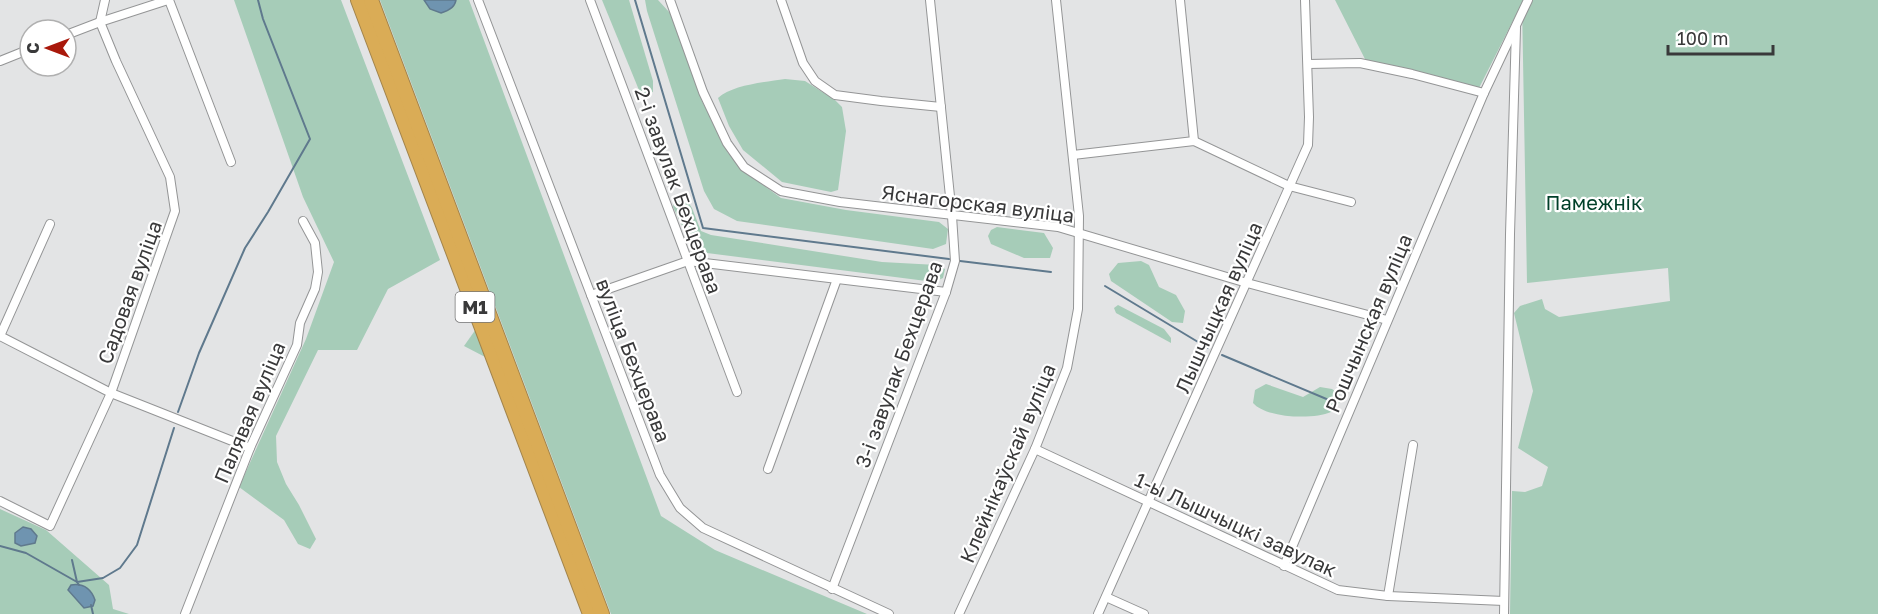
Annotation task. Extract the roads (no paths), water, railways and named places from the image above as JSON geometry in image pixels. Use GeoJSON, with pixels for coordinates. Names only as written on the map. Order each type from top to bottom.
{"type":"FeatureCollection","features":[{"type":"Feature","properties":{"kind":"highway","name":"М1"},"geometry":{"type":"LineString","coordinates":[[358,0],[590,614]]}},
{"type":"Feature","properties":{"kind":"highway","name":"М1"},"geometry":{"type":"LineString","coordinates":[[371,0],[602,614]]}},
{"type":"Feature","properties":{"kind":"street"},"geometry":{"type":"LineString","coordinates":[[100,22],[105,0]]}},
{"type":"Feature","properties":{"kind":"street"},"geometry":{"type":"LineString","coordinates":[[78,30],[169,0],[231,162]]}},
{"type":"Feature","properties":{"kind":"street","name":"вуліца Бехцерава"},"geometry":{"type":"LineString","coordinates":[[478,0],[660,475],[680,508],[703,528],[890,614]]}},
{"type":"Feature","properties":{"kind":"street","name":"2-і завулак Бехцерава"},"geometry":{"type":"LineString","coordinates":[[590,0],[737,392]]}},
{"type":"Feature","properties":{"kind":"street","name":"Яснагорская вуліца"},"geometry":{"type":"LineString","coordinates":[[670,0],[703,92],[727,143],[744,167],[781,191],[840,202],[1058,227],[1247,283],[1387,320]]}},
{"type":"Feature","properties":{"kind":"street"},"geometry":{"type":"LineString","coordinates":[[780,0],[803,63],[815,81],[835,95],[941,107]]}},
{"type":"Feature","properties":{"kind":"street","name":"3-і завулак Бехцерава"},"geometry":{"type":"LineString","coordinates":[[832,589],[955,261],[930,0]]}},
{"type":"Feature","properties":{"kind":"street","name":"Клейнікаўскай вуліца"},"geometry":{"type":"LineString","coordinates":[[959,614],[1035,449],[1067,368],[1078,309],[1079,233],[1056,0]]}},
{"type":"Feature","properties":{"kind":"street"},"geometry":{"type":"LineString","coordinates":[[1180,0],[1194,141]]}},
{"type":"Feature","properties":{"kind":"street","name":"Лышчыцкая вуліца"},"geometry":{"type":"LineString","coordinates":[[1098,614],[1308,145],[1305,0]]}},
{"type":"Feature","properties":{"kind":"street","name":"Рошчынская вуліца"},"geometry":{"type":"LineString","coordinates":[[1284,566],[1484,93],[1528,0]]}},
{"type":"Feature","properties":{"kind":"street","name":"Садовая вуліца"},"geometry":{"type":"LineString","coordinates":[[0,501],[50,526],[111,393],[175,211],[170,177],[100,22]]}},
{"type":"Feature","properties":{"kind":"street"},"geometry":{"type":"LineString","coordinates":[[1504,614],[1516,23]]}},
{"type":"Feature","properties":{"kind":"street"},"geometry":{"type":"LineString","coordinates":[[0,61],[18,54]]}},
{"type":"Feature","properties":{"kind":"street"},"geometry":{"type":"LineString","coordinates":[[1308,64],[1360,63],[1484,93]]}},
{"type":"Feature","properties":{"kind":"street"},"geometry":{"type":"LineString","coordinates":[[1073,155],[1194,141],[1289,186],[1351,202]]}},
{"type":"Feature","properties":{"kind":"street","name":"Палявая вуліца"},"geometry":{"type":"LineString","coordinates":[[185,614],[250,448],[297,345],[300,324],[315,289],[318,272],[315,243],[303,221]]}},
{"type":"Feature","properties":{"kind":"street"},"geometry":{"type":"LineString","coordinates":[[50,224],[0,336],[111,393],[250,448]]}},
{"type":"Feature","properties":{"kind":"street"},"geometry":{"type":"LineString","coordinates":[[591,295],[688,261],[945,292]]}},
{"type":"Feature","properties":{"kind":"street"},"geometry":{"type":"LineString","coordinates":[[768,469],[837,279]]}},
{"type":"Feature","properties":{"kind":"street"},"geometry":{"type":"LineString","coordinates":[[1388,596],[1413,445]]}},
{"type":"Feature","properties":{"kind":"street","name":"1-ы Лышчыцкі завулак"},"geometry":{"type":"LineString","coordinates":[[1035,449],[1338,590],[1388,596],[1504,601]]}},
{"type":"Feature","properties":{"kind":"street"},"geometry":{"type":"LineString","coordinates":[[1106,597],[1144,614]]}},
{"type":"Feature","properties":{"kind":"water"},"geometry":{"type":"Polygon","coordinates":[[[424,0],[456,0],[453,7],[441,13],[430,9],[424,0]]]}},
{"type":"Feature","properties":{"kind":"water"},"geometry":{"type":"Polygon","coordinates":[[[23,527],[31,529],[37,536],[35,543],[21,546],[15,543],[15,533],[23,527]]]}},
{"type":"Feature","properties":{"kind":"water"},"geometry":{"type":"Polygon","coordinates":[[[71,585],[83,586],[89,590],[95,600],[93,606],[84,608],[68,590],[71,585]]]}},
{"type":"Feature","properties":{"kind":"waterway"},"geometry":{"type":"LineString","coordinates":[[178,412],[199,353],[245,248],[310,139],[263,19],[258,0]]}},
{"type":"Feature","properties":{"kind":"waterway"},"geometry":{"type":"LineString","coordinates":[[635,0],[703,228],[949,259]]}},
{"type":"Feature","properties":{"kind":"waterway"},"geometry":{"type":"LineString","coordinates":[[960,261],[1051,272]]}},
{"type":"Feature","properties":{"kind":"waterway"},"geometry":{"type":"LineString","coordinates":[[1105,286],[1208,348]]}},
{"type":"Feature","properties":{"kind":"waterway"},"geometry":{"type":"LineString","coordinates":[[1222,355],[1336,403]]}},
{"type":"Feature","properties":{"kind":"waterway"},"geometry":{"type":"LineString","coordinates":[[79,585],[77,582],[103,578],[120,568],[137,545],[174,428]]}},
{"type":"Feature","properties":{"kind":"waterway"},"geometry":{"type":"LineString","coordinates":[[0,546],[26,553],[77,582],[72,560]]}},
{"type":"Feature","properties":{"kind":"waterway"},"geometry":{"type":"LineString","coordinates":[[91,605],[93,614]]}},
{"type":"Feature","properties":{"kind":"park label","name":"Памежнік"},"geometry":{"type":"Point","coordinates":[1594,202]}}]}
